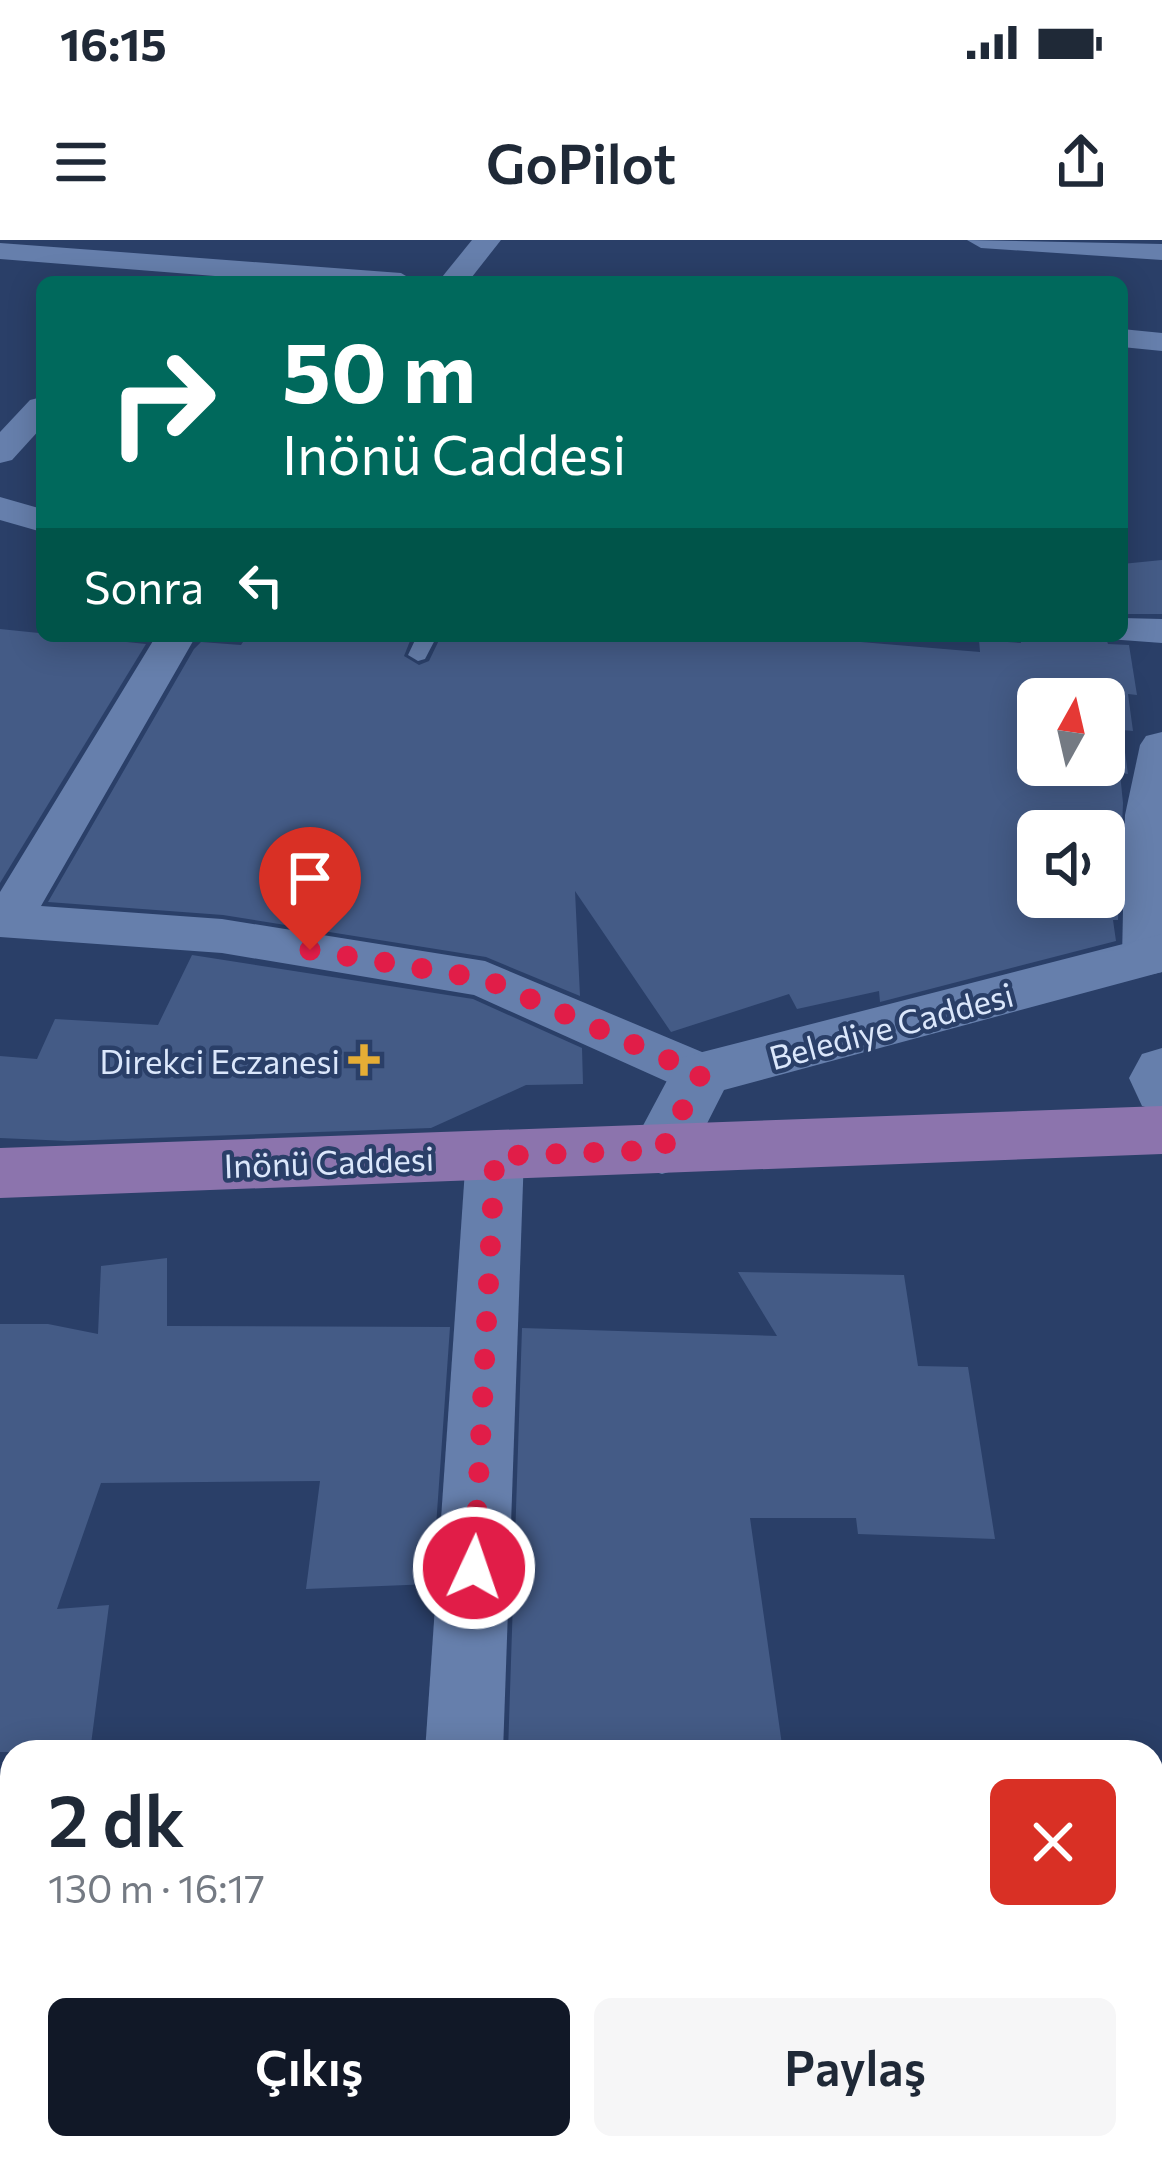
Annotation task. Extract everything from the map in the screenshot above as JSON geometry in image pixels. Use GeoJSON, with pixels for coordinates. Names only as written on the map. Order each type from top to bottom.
{"type":"FeatureCollection","features":[{"type":"Feature","properties":{"kind":"main road","name":"Inönü Caddesi"},"geometry":{"type":"LineString","coordinates":[[0,1173],[1162,1130]]}},
{"type":"Feature","properties":{"kind":"street"},"geometry":{"type":"LineString","coordinates":[[458,276],[487,240]]}},
{"type":"Feature","properties":{"kind":"street"},"geometry":{"type":"LineString","coordinates":[[981,240],[1155,248]]}},
{"type":"Feature","properties":{"kind":"street"},"geometry":{"type":"LineString","coordinates":[[0,251],[333,276]]}},
{"type":"Feature","properties":{"kind":"street"},"geometry":{"type":"LineString","coordinates":[[1128,339],[1162,342]]}},
{"type":"Feature","properties":{"kind":"street"},"geometry":{"type":"LineString","coordinates":[[0,454],[36,414]]}},
{"type":"Feature","properties":{"kind":"street"},"geometry":{"type":"LineString","coordinates":[[1,510],[36,519]]}},
{"type":"Feature","properties":{"kind":"street"},"geometry":{"type":"LineString","coordinates":[[1128,630],[1162,631]]}},
{"type":"Feature","properties":{"kind":"street"},"geometry":{"type":"LineString","coordinates":[[172,642],[4,920],[223,936],[485,979],[701,1074],[662,1150]]}},
{"type":"Feature","properties":{"kind":"street"},"geometry":{"type":"LineString","coordinates":[[1155,956],[1149,815],[1162,746]]}},
{"type":"Feature","properties":{"kind":"street","name":"Belediye Caddesi"},"geometry":{"type":"LineString","coordinates":[[701,1074],[1155,956]]}},
{"type":"Feature","properties":{"kind":"street"},"geometry":{"type":"LineString","coordinates":[[1162,1068],[1157,1078],[1162,1091]]}},
{"type":"Feature","properties":{"kind":"street"},"geometry":{"type":"LineString","coordinates":[[465,1740],[495,1156]]}},
{"type":"Feature","properties":{"kind":"building"},"geometry":{"type":"Polygon","coordinates":[[[1162,560],[1162,614],[1128,614],[1128,563],[1162,560]]]}},
{"type":"Feature","properties":{"kind":"building"},"geometry":{"type":"Polygon","coordinates":[[[0,629],[36,633],[36,642],[146,644],[0,883],[0,629]]]}},
{"type":"Feature","properties":{"kind":"building"},"geometry":{"type":"Polygon","coordinates":[[[201,642],[410,642],[404,656],[419,665],[429,661],[438,642],[861,642],[980,652],[979,642],[1129,645],[1137,695],[1128,694],[1133,731],[1125,730],[1125,678],[1017,678],[1017,786],[1121,786],[1123,803],[1123,810],[1017,810],[1017,918],[1118,918],[1113,920],[1116,941],[880,1002],[879,991],[797,1009],[789,994],[671,1032],[575,891],[580,996],[486,957],[223,915],[48,902],[201,642]]]}},
{"type":"Feature","properties":{"kind":"building"},"geometry":{"type":"Polygon","coordinates":[[[192,955],[473,999],[582,1048],[583,1084],[526,1085],[431,1128],[68,1141],[0,1138],[0,1056],[37,1059],[55,1019],[158,1025],[192,955]]]}},
{"type":"Feature","properties":{"kind":"building"},"geometry":{"type":"Polygon","coordinates":[[[167,1258],[167,1326],[450,1327],[432,1584],[306,1589],[320,1481],[101,1483],[57,1609],[109,1605],[92,1740],[0,1740],[0,1324],[48,1324],[98,1334],[101,1266],[167,1258]]]}},
{"type":"Feature","properties":{"kind":"building"},"geometry":{"type":"Polygon","coordinates":[[[738,1272],[904,1275],[918,1366],[968,1367],[995,1539],[858,1534],[856,1518],[750,1518],[781,1740],[508,1740],[522,1328],[777,1336],[738,1272]]]}},
{"type":"Feature","properties":{"kind":"place","name":"Direkci Eczanesi"},"geometry":{"type":"Point","coordinates":[364,1060]}},
{"type":"Feature","properties":{"kind":"route"},"geometry":{"type":"LineString","coordinates":[[310,950],[485,979],[701,1074],[662,1150],[495,1156],[474,1568]]}}]}
